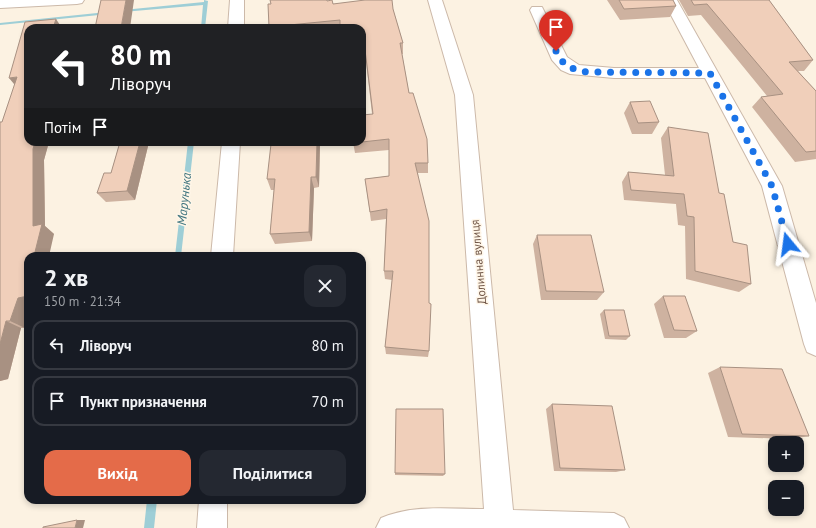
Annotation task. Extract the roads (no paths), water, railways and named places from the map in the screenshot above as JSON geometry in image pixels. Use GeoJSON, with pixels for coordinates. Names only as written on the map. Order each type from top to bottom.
{"type":"FeatureCollection","features":[{"type":"Feature","properties":{"kind":"street"},"geometry":{"type":"LineString","coordinates":[[0,4],[77,0]]}},
{"type":"Feature","properties":{"kind":"street"},"geometry":{"type":"LineString","coordinates":[[236,24],[237,0]]}},
{"type":"Feature","properties":{"kind":"street","name":"Долинна вулиця"},"geometry":{"type":"LineString","coordinates":[[435,0],[464,95],[500,526]]}},
{"type":"Feature","properties":{"kind":"street"},"geometry":{"type":"LineString","coordinates":[[670,0],[772,186],[816,344]]}},
{"type":"Feature","properties":{"kind":"street"},"geometry":{"type":"LineString","coordinates":[[537,10],[560,60],[567,66],[576,70],[614,73],[710,73]]}},
{"type":"Feature","properties":{"kind":"street"},"geometry":{"type":"LineString","coordinates":[[222,252],[231,146]]}},
{"type":"Feature","properties":{"kind":"street"},"geometry":{"type":"LineString","coordinates":[[212,504],[212,528]]}},
{"type":"Feature","properties":{"kind":"street"},"geometry":{"type":"LineString","coordinates":[[391,528],[419,523],[614,528]]}},
{"type":"Feature","properties":{"kind":"waterway"},"geometry":{"type":"LineString","coordinates":[[123,11],[206,3]]}},
{"type":"Feature","properties":{"kind":"waterway","name":"Марунька"},"geometry":{"type":"LineString","coordinates":[[203,24],[206,3]]}},
{"type":"Feature","properties":{"kind":"waterway"},"geometry":{"type":"LineString","coordinates":[[0,24],[107,13]]}},
{"type":"Feature","properties":{"kind":"waterway","name":"Марунька"},"geometry":{"type":"LineString","coordinates":[[178,252],[191,146]]}},
{"type":"Feature","properties":{"kind":"waterway","name":"Марунька"},"geometry":{"type":"LineString","coordinates":[[149,528],[152,504]]}}]}
